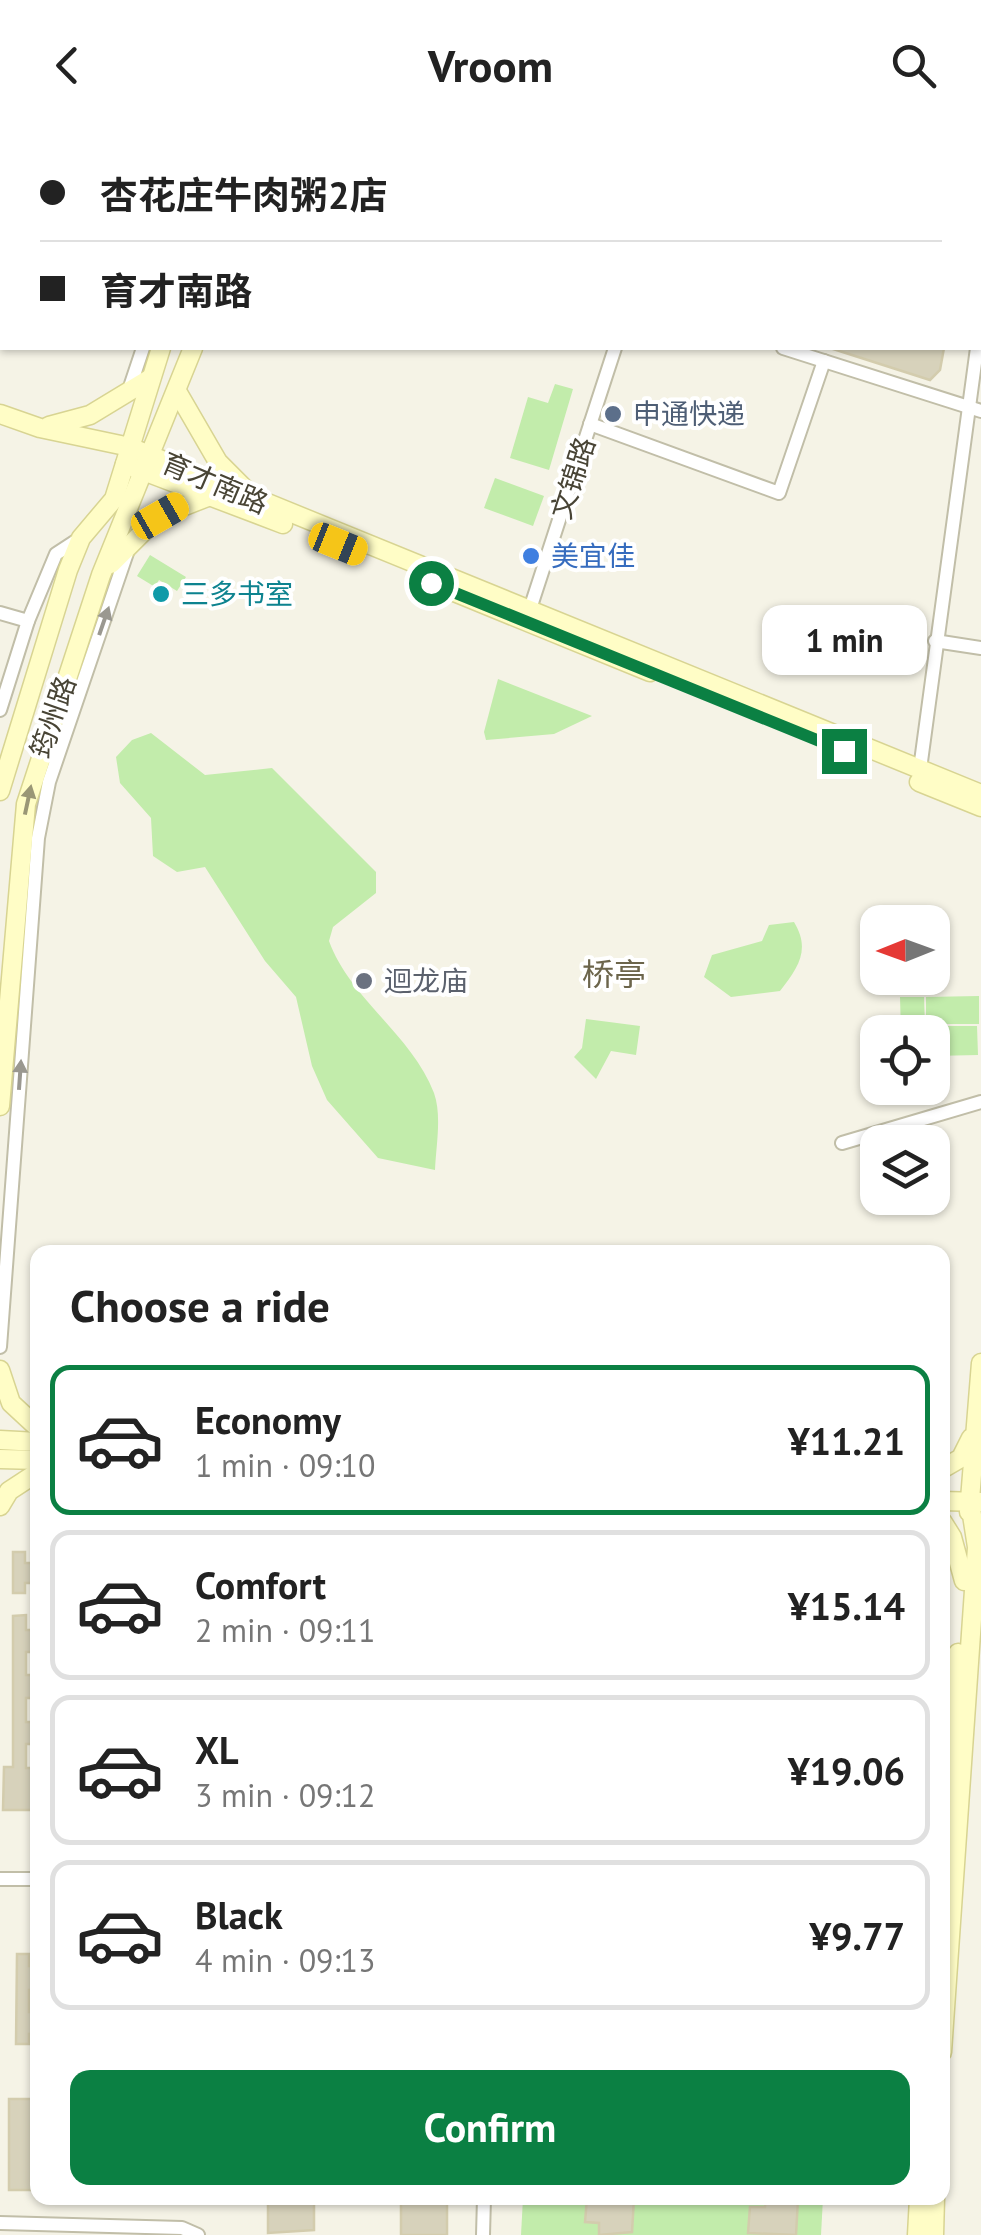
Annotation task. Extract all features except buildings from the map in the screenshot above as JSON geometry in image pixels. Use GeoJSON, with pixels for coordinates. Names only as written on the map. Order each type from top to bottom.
{"type":"FeatureCollection","features":[{"type":"Feature","properties":{"kind":"street"},"geometry":{"type":"LineString","coordinates":[[127,396],[142,350]]}},
{"type":"Feature","properties":{"kind":"street","name":"筠州路"},"geometry":{"type":"LineString","coordinates":[[0,792],[81,538],[114,499],[161,350]]}},
{"type":"Feature","properties":{"kind":"street","name":"筠州路"},"geometry":{"type":"LineString","coordinates":[[0,1106],[26,804],[101,576],[192,350]]}},
{"type":"Feature","properties":{"kind":"street","name":"文锦路"},"geometry":{"type":"LineString","coordinates":[[530,609],[614,350]]}},
{"type":"Feature","properties":{"kind":"street"},"geometry":{"type":"LineString","coordinates":[[789,350],[975,410]]}},
{"type":"Feature","properties":{"kind":"street"},"geometry":{"type":"LineString","coordinates":[[920,769],[935,641],[975,410],[977,350]]}},
{"type":"Feature","properties":{"kind":"street"},"geometry":{"type":"LineString","coordinates":[[590,424],[779,493],[824,361]]}},
{"type":"Feature","properties":{"kind":"street"},"geometry":{"type":"LineString","coordinates":[[40,428],[81,419],[127,396],[152,377],[160,395],[178,393],[218,462],[257,500]]}},
{"type":"Feature","properties":{"kind":"street","name":"育才南路"},"geometry":{"type":"LineString","coordinates":[[0,414],[257,500],[981,794]]}},
{"type":"Feature","properties":{"kind":"street","name":"育才南路"},"geometry":{"type":"LineString","coordinates":[[148,464],[210,496],[981,807]]}},
{"type":"Feature","properties":{"kind":"street"},"geometry":{"type":"LineString","coordinates":[[101,576],[130,543],[168,511],[210,496]]}},
{"type":"Feature","properties":{"kind":"street"},"geometry":{"type":"LineString","coordinates":[[0,707],[56,554],[81,538]]}},
{"type":"Feature","properties":{"kind":"street"},"geometry":{"type":"LineString","coordinates":[[0,1347],[38,838],[49,782],[130,543]]}},
{"type":"Feature","properties":{"kind":"street"},"geometry":{"type":"LineString","coordinates":[[0,613],[28,622]]}},
{"type":"Feature","properties":{"kind":"street"},"geometry":{"type":"LineString","coordinates":[[935,641],[981,648]]}},
{"type":"Feature","properties":{"kind":"street"},"geometry":{"type":"LineString","coordinates":[[842,1143],[981,1102]]}},
{"type":"Feature","properties":{"kind":"street"},"geometry":{"type":"LineString","coordinates":[[950,1809],[964,1581],[975,1502],[981,1363]]}},
{"type":"Feature","properties":{"kind":"street"},"geometry":{"type":"LineString","coordinates":[[0,1370],[11,1403],[30,1421]]}},
{"type":"Feature","properties":{"kind":"street"},"geometry":{"type":"LineString","coordinates":[[976,1423],[981,1442]]}},
{"type":"Feature","properties":{"kind":"street"},"geometry":{"type":"LineString","coordinates":[[950,1464],[961,1458],[976,1423]]}},
{"type":"Feature","properties":{"kind":"street"},"geometry":{"type":"LineString","coordinates":[[0,1440],[30,1442]]}},
{"type":"Feature","properties":{"kind":"street"},"geometry":{"type":"LineString","coordinates":[[0,1459],[30,1460]]}},
{"type":"Feature","properties":{"kind":"street"},"geometry":{"type":"LineString","coordinates":[[950,1477],[976,1479]]}},
{"type":"Feature","properties":{"kind":"street"},"geometry":{"type":"LineString","coordinates":[[0,1506],[10,1492],[30,1478]]}},
{"type":"Feature","properties":{"kind":"street"},"geometry":{"type":"LineString","coordinates":[[950,1501],[975,1502]]}},
{"type":"Feature","properties":{"kind":"street"},"geometry":{"type":"LineString","coordinates":[[950,1823],[979,1543],[975,1502]]}},
{"type":"Feature","properties":{"kind":"street"},"geometry":{"type":"LineString","coordinates":[[950,1534],[964,1581]]}},
{"type":"Feature","properties":{"kind":"street"},"geometry":{"type":"LineString","coordinates":[[0,1879],[30,1879]]}},
{"type":"Feature","properties":{"kind":"street"},"geometry":{"type":"LineString","coordinates":[[483,2235],[484,2205]]}},
{"type":"Feature","properties":{"kind":"street"},"geometry":{"type":"LineString","coordinates":[[917,2235],[919,2205]]}},
{"type":"Feature","properties":{"kind":"street"},"geometry":{"type":"LineString","coordinates":[[934,2235],[935,2205]]}},
{"type":"Feature","properties":{"kind":"street"},"geometry":{"type":"LineString","coordinates":[[0,2224],[182,2228],[198,2235]]}},
{"type":"Feature","properties":{"kind":"green space"},"geometry":{"type":"Polygon","coordinates":[[[555,384],[573,389],[549,470],[510,458],[528,397],[548,403],[555,384]]]}},
{"type":"Feature","properties":{"kind":"green space"},"geometry":{"type":"Polygon","coordinates":[[[495,478],[544,496],[533,526],[484,508],[495,478]]]}},
{"type":"Feature","properties":{"kind":"green space"},"geometry":{"type":"Polygon","coordinates":[[[150,555],[186,577],[177,591],[159,580],[155,587],[137,576],[150,555]]]}},
{"type":"Feature","properties":{"kind":"green space"},"geometry":{"type":"Polygon","coordinates":[[[498,679],[592,716],[554,734],[486,740],[484,732],[498,679]]]}},
{"type":"Feature","properties":{"kind":"green space"},"geometry":{"type":"Polygon","coordinates":[[[151,733],[205,775],[272,768],[376,872],[376,893],[333,927],[329,941],[351,981],[411,1053],[434,1093],[438,1121],[435,1170],[378,1158],[327,1100],[312,1066],[296,997],[265,961],[205,867],[177,872],[153,856],[151,818],[120,783],[116,757],[132,740],[151,733]]]}},
{"type":"Feature","properties":{"kind":"green space"},"geometry":{"type":"Polygon","coordinates":[[[794,922],[802,950],[780,991],[731,997],[704,977],[712,955],[762,941],[769,925],[794,922]]]}},
{"type":"Feature","properties":{"kind":"green space"},"geometry":{"type":"Polygon","coordinates":[[[979,996],[979,1024],[950,1024],[950,1015],[926,1015],[926,997],[979,996]]]}},
{"type":"Feature","properties":{"kind":"green space"},"geometry":{"type":"Polygon","coordinates":[[[900,997],[924,997],[925,1015],[901,1015],[900,997]]]}},
{"type":"Feature","properties":{"kind":"green space"},"geometry":{"type":"Polygon","coordinates":[[[586,1019],[640,1026],[636,1055],[611,1051],[596,1079],[574,1057],[582,1048],[586,1019]]]}},
{"type":"Feature","properties":{"kind":"green space"},"geometry":{"type":"Polygon","coordinates":[[[950,1026],[977,1026],[978,1055],[950,1056],[950,1026]]]}},
{"type":"Feature","properties":{"kind":"green space"},"geometry":{"type":"Polygon","coordinates":[[[523,2205],[823,2205],[821,2235],[521,2235],[523,2205]]]}},
{"type":"Feature","properties":{"kind":"place","name":"申通快递"},"geometry":{"type":"Point","coordinates":[613,414]}},
{"type":"Feature","properties":{"kind":"place","name":"美宜佳"},"geometry":{"type":"Point","coordinates":[531,556]}},
{"type":"Feature","properties":{"kind":"place","name":"三多书室"},"geometry":{"type":"Point","coordinates":[161,594]}},
{"type":"Feature","properties":{"kind":"place","name":"迴龙庙"},"geometry":{"type":"Point","coordinates":[364,981]}},
{"type":"Feature","properties":{"kind":"district","name":"桥亭"},"geometry":{"type":"Point","coordinates":[614,975]}},
{"type":"Feature","properties":{"kind":"route"},"geometry":{"type":"LineString","coordinates":[[431,583],[844,751]]}}]}
